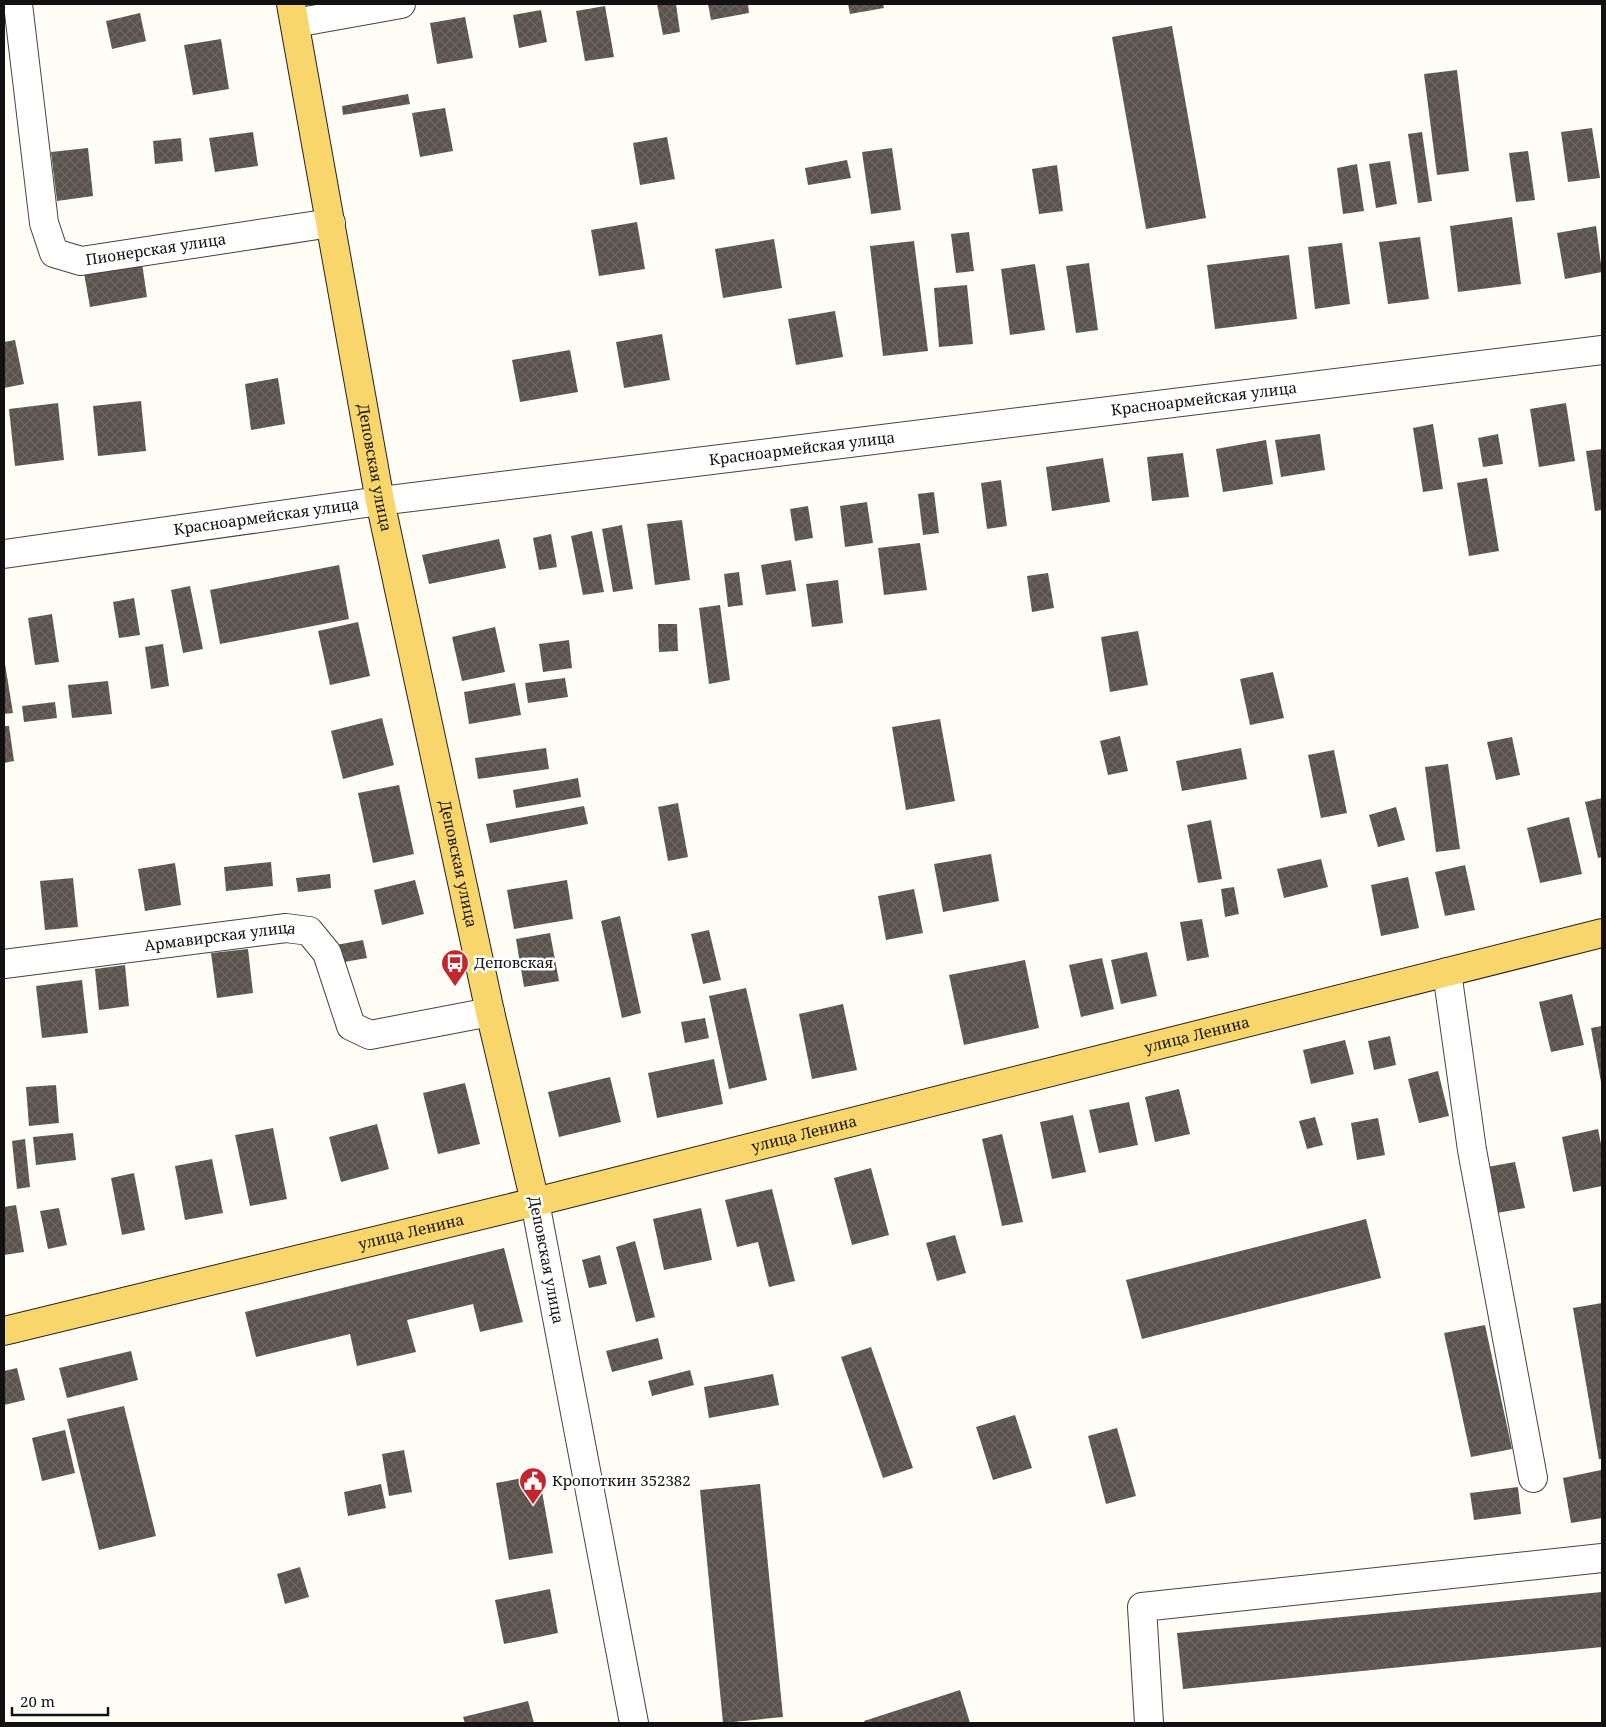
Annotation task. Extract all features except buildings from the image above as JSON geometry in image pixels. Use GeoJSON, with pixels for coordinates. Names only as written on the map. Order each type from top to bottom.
{"type":"FeatureCollection","features":[{"type":"Feature","properties":{"kind":"main road","name":"Деповская улица"},"geometry":{"type":"LineString","coordinates":[[293,14],[380,501],[490,1012],[536,1202]]}},
{"type":"Feature","properties":{"kind":"main road","name":"улица Ленина"},"geometry":{"type":"LineString","coordinates":[[4,1331],[536,1202],[1602,933]]}},
{"type":"Feature","properties":{"kind":"street","name":"Пионерская улица"},"geometry":{"type":"LineString","coordinates":[[18,4],[44,223],[54,253],[81,261],[331,223]]}},
{"type":"Feature","properties":{"kind":"street"},"geometry":{"type":"LineString","coordinates":[[293,14],[400,4]]}},
{"type":"Feature","properties":{"kind":"street","name":"Красноармейская улица"},"geometry":{"type":"LineString","coordinates":[[4,554],[380,501],[1602,350]]}},
{"type":"Feature","properties":{"kind":"street","name":"Армавирская улица"},"geometry":{"type":"LineString","coordinates":[[4,964],[286,928],[309,931],[328,953],[351,1026],[370,1035],[490,1012]]}},
{"type":"Feature","properties":{"kind":"street"},"geometry":{"type":"LineString","coordinates":[[1447,972],[1472,1150],[1533,1478]]}},
{"type":"Feature","properties":{"kind":"street","name":"Деповская улица"},"geometry":{"type":"LineString","coordinates":[[536,1202],[634,1723]]}},
{"type":"Feature","properties":{"kind":"street"},"geometry":{"type":"LineString","coordinates":[[1149,1723],[1142,1607],[1602,1558]]}},
{"type":"Feature","properties":{"kind":"place","name":"Деповская"},"geometry":{"type":"Point","coordinates":[455,987]}},
{"type":"Feature","properties":{"kind":"place","name":"Кропоткин 352382"},"geometry":{"type":"Point","coordinates":[533,1505]}}]}
